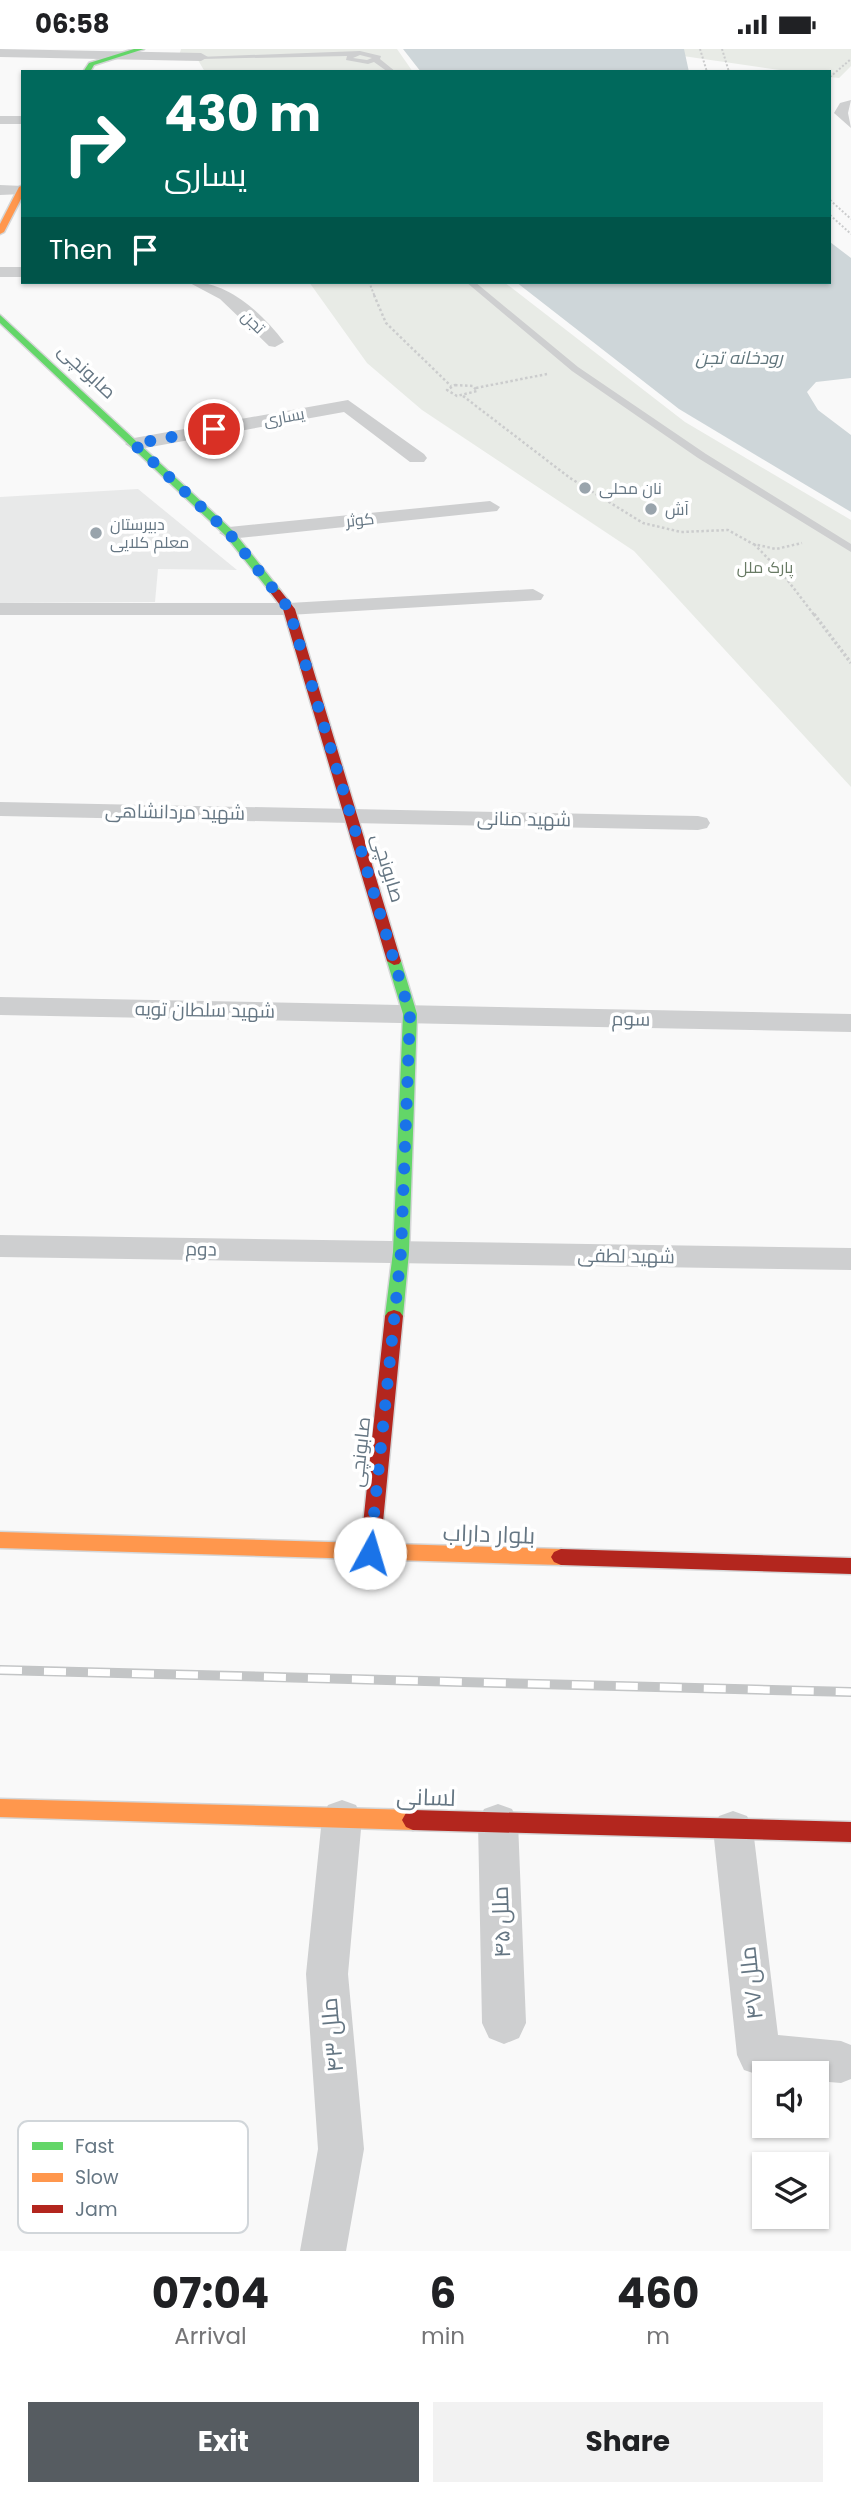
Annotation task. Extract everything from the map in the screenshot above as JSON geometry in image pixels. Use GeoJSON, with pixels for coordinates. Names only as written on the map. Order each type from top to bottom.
{"type":"FeatureCollection","features":[{"type":"Feature","properties":{"kind":"street"},"geometry":{"type":"LineString","coordinates":[[87,70],[91,64],[133,52]]}},
{"type":"Feature","properties":{"kind":"street"},"geometry":{"type":"LineString","coordinates":[[0,53],[133,52],[201,57]]}},
{"type":"Feature","properties":{"kind":"street"},"geometry":{"type":"LineString","coordinates":[[851,104],[845,106],[841,113],[851,124]]}},
{"type":"Feature","properties":{"kind":"street"},"geometry":{"type":"LineString","coordinates":[[0,120],[21,120]]}},
{"type":"Feature","properties":{"kind":"street"},"geometry":{"type":"LineString","coordinates":[[0,190],[21,189]]}},
{"type":"Feature","properties":{"kind":"street"},"geometry":{"type":"LineString","coordinates":[[0,232],[21,191]]}},
{"type":"Feature","properties":{"kind":"street"},"geometry":{"type":"LineString","coordinates":[[0,272],[21,272]]}},
{"type":"Feature","properties":{"kind":"street","name":"تجن"},"geometry":{"type":"LineString","coordinates":[[201,284],[226,295],[275,342]]}},
{"type":"Feature","properties":{"kind":"street","name":"صابونچی"},"geometry":{"type":"LineString","coordinates":[[0,318],[229,533],[289,609],[410,1014],[401,1252],[370,1553]]}},
{"type":"Feature","properties":{"kind":"street","name":"یساری"},"geometry":{"type":"LineString","coordinates":[[134,444],[348,406],[417,458]]}},
{"type":"Feature","properties":{"kind":"street","name":"کوثر"},"geometry":{"type":"LineString","coordinates":[[229,533],[490,507]]}},
{"type":"Feature","properties":{"kind":"street"},"geometry":{"type":"LineString","coordinates":[[0,609],[289,609],[533,595]]}},
{"type":"Feature","properties":{"kind":"street","name":"شهید مردانشاهی"},"geometry":{"type":"LineString","coordinates":[[0,809],[351,816]]}},
{"type":"Feature","properties":{"kind":"street","name":"شهید منانی"},"geometry":{"type":"LineString","coordinates":[[351,816],[698,823]]}},
{"type":"Feature","properties":{"kind":"street","name":"شهید سلطان تویه"},"geometry":{"type":"LineString","coordinates":[[0,1006],[410,1014]]}},
{"type":"Feature","properties":{"kind":"street","name":"سوم"},"geometry":{"type":"LineString","coordinates":[[410,1014],[851,1023]]}},
{"type":"Feature","properties":{"kind":"street","name":"دوم"},"geometry":{"type":"LineString","coordinates":[[0,1245],[401,1252]]}},
{"type":"Feature","properties":{"kind":"street","name":"شهید لطفی"},"geometry":{"type":"LineString","coordinates":[[401,1252],[851,1259]]}},
{"type":"Feature","properties":{"kind":"street","name":"بلوار داراب"},"geometry":{"type":"LineString","coordinates":[[0,1540],[851,1566]]}},
{"type":"Feature","properties":{"kind":"street","name":"لسانی"},"geometry":{"type":"LineString","coordinates":[[0,1808],[851,1832]]}},
{"type":"Feature","properties":{"kind":"street","name":"ملل ۴۳"},"geometry":{"type":"LineString","coordinates":[[323,2251],[341,2149],[327,1974],[342,1818]]}},
{"type":"Feature","properties":{"kind":"street","name":"ملل ۴۵"},"geometry":{"type":"LineString","coordinates":[[498,1822],[504,2022]]}},
{"type":"Feature","properties":{"kind":"street","name":"ملل ۴۷"},"geometry":{"type":"LineString","coordinates":[[733,1829],[759,2055],[841,2063]]}},
{"type":"Feature","properties":{"kind":"lane"},"geometry":{"type":"LineString","coordinates":[[352,57],[367,51],[378,56],[376,60]]}},
{"type":"Feature","properties":{"kind":"lane"},"geometry":{"type":"LineString","coordinates":[[201,57],[212,60],[352,57],[376,60],[390,70]]}},
{"type":"Feature","properties":{"kind":"lane"},"geometry":{"type":"LineString","coordinates":[[472,284],[575,369],[702,456],[851,549]]}},
{"type":"Feature","properties":{"kind":"path"},"geometry":{"type":"LineString","coordinates":[[700,49],[706,70]]}},
{"type":"Feature","properties":{"kind":"path"},"geometry":{"type":"LineString","coordinates":[[722,49],[728,70]]}},
{"type":"Feature","properties":{"kind":"path"},"geometry":{"type":"LineString","coordinates":[[831,75],[851,59]]}},
{"type":"Feature","properties":{"kind":"path"},"geometry":{"type":"LineString","coordinates":[[831,201],[851,219]]}},
{"type":"Feature","properties":{"kind":"path"},"geometry":{"type":"LineString","coordinates":[[831,216],[851,234]]}},
{"type":"Feature","properties":{"kind":"path"},"geometry":{"type":"LineString","coordinates":[[370,284],[386,323],[451,386]]}},
{"type":"Feature","properties":{"kind":"path"},"geometry":{"type":"LineString","coordinates":[[575,369],[476,388],[464,384],[451,386],[447,390],[450,394],[463,397],[570,478],[643,523],[681,532],[728,530],[753,544],[782,573],[851,663]]}},
{"type":"Feature","properties":{"kind":"path"},"geometry":{"type":"LineString","coordinates":[[463,397],[476,393],[476,388]]}},
{"type":"Feature","properties":{"kind":"path"},"geometry":{"type":"LineString","coordinates":[[753,544],[776,549],[833,536]]}},
{"type":"Feature","properties":{"kind":"shaded area","name":"دبیرستان معلم کلایی"},"geometry":{"type":"Polygon","coordinates":[[[138,489],[237,570],[158,569],[155,602],[0,603],[0,497],[138,489]]]}},
{"type":"Feature","properties":{"kind":"green space"},"geometry":{"type":"Polygon","coordinates":[[[181,49],[397,49],[412,70],[204,70],[198,60],[178,59],[181,49]]]}},
{"type":"Feature","properties":{"kind":"green space"},"geometry":{"type":"Polygon","coordinates":[[[684,49],[851,49],[851,66],[839,78],[831,77],[831,70],[780,70],[683,56],[684,49]]]}},
{"type":"Feature","properties":{"kind":"green space","name":"پارک ملل"},"geometry":{"type":"Polygon","coordinates":[[[310,284],[507,284],[685,422],[851,520],[851,787],[634,551],[422,410],[367,363],[310,284]]]}},
{"type":"Feature","properties":{"kind":"water"},"geometry":{"type":"Polygon","coordinates":[[[403,49],[684,49],[689,70],[419,70],[403,49]]]}},
{"type":"Feature","properties":{"kind":"water","name":"رودخانه تجن"},"geometry":{"type":"Polygon","coordinates":[[[831,243],[851,258],[851,378],[816,382],[807,392],[818,410],[851,435],[851,512],[679,409],[519,284],[831,284],[831,243]]]}},
{"type":"Feature","properties":{"kind":"railway"},"geometry":{"type":"LineString","coordinates":[[0,1670],[851,1692]]}},
{"type":"Feature","properties":{"kind":"traffic: fast"},"geometry":{"type":"LineString","coordinates":[[87,70],[91,64],[141,49]]}},
{"type":"Feature","properties":{"kind":"traffic: fast"},"geometry":{"type":"LineString","coordinates":[[0,318],[229,533],[276,592]]}},
{"type":"Feature","properties":{"kind":"traffic: fast"},"geometry":{"type":"LineString","coordinates":[[394,961],[410,1014],[401,1252],[394,1316]]}},
{"type":"Feature","properties":{"kind":"traffic: slow"},"geometry":{"type":"LineString","coordinates":[[0,232],[21,191]]}},
{"type":"Feature","properties":{"kind":"traffic: slow"},"geometry":{"type":"LineString","coordinates":[[0,1540],[561,1557]]}},
{"type":"Feature","properties":{"kind":"traffic: slow"},"geometry":{"type":"LineString","coordinates":[[0,1808],[413,1820]]}},
{"type":"Feature","properties":{"kind":"traffic: jam"},"geometry":{"type":"LineString","coordinates":[[276,592],[289,609],[394,961]]}},
{"type":"Feature","properties":{"kind":"traffic: jam"},"geometry":{"type":"LineString","coordinates":[[370,1553],[394,1316]]}},
{"type":"Feature","properties":{"kind":"traffic: jam"},"geometry":{"type":"LineString","coordinates":[[561,1557],[851,1566]]}},
{"type":"Feature","properties":{"kind":"traffic: jam"},"geometry":{"type":"LineString","coordinates":[[413,1820],[851,1832]]}},
{"type":"Feature","properties":{"kind":"place","name":"نان محلی"},"geometry":{"type":"Point","coordinates":[585,488]}},
{"type":"Feature","properties":{"kind":"place","name":"آش"},"geometry":{"type":"Point","coordinates":[651,509]}},
{"type":"Feature","properties":{"kind":"place","name":"دبیرستان معلم کلایی"},"geometry":{"type":"Point","coordinates":[96,533]}},
{"type":"Feature","properties":{"kind":"route"},"geometry":{"type":"LineString","coordinates":[[214,429],[134,444],[229,533],[289,609],[410,1014],[401,1252],[370,1553]]}}]}
